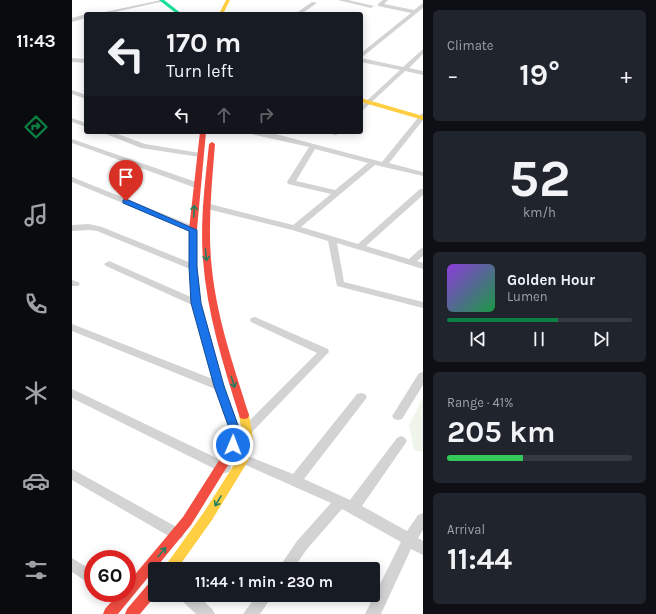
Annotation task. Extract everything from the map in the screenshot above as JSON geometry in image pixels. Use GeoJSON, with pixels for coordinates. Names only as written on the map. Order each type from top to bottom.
{"type":"FeatureCollection","features":[{"type":"Feature","properties":{"kind":"main road"},"geometry":{"type":"LineString","coordinates":[[164,0],[178,12]]}},
{"type":"Feature","properties":{"kind":"main road"},"geometry":{"type":"LineString","coordinates":[[164,0],[185,12]]}},
{"type":"Feature","properties":{"kind":"main road"},"geometry":{"type":"LineString","coordinates":[[222,12],[228,0]]}},
{"type":"Feature","properties":{"kind":"main road"},"geometry":{"type":"LineString","coordinates":[[365,102],[422,117]]}},
{"type":"Feature","properties":{"kind":"main road"},"geometry":{"type":"LineString","coordinates":[[136,577],[177,534],[222,467],[233,445],[234,428],[219,386],[196,303],[193,267],[193,230],[201,134]]}},
{"type":"Feature","properties":{"kind":"main road"},"geometry":{"type":"LineString","coordinates":[[174,562],[200,529],[243,459],[248,429],[245,414],[233,384],[213,309],[206,247],[206,206],[212,134]]}},
{"type":"Feature","properties":{"kind":"main road"},"geometry":{"type":"LineString","coordinates":[[132,614],[148,595]]}},
{"type":"Feature","properties":{"kind":"main road"},"geometry":{"type":"LineString","coordinates":[[110,614],[115,602]]}},
{"type":"Feature","properties":{"kind":"street"},"geometry":{"type":"LineString","coordinates":[[107,12],[164,0]]}},
{"type":"Feature","properties":{"kind":"street"},"geometry":{"type":"LineString","coordinates":[[340,0],[371,6]]}},
{"type":"Feature","properties":{"kind":"street"},"geometry":{"type":"LineString","coordinates":[[380,4],[386,0]]}},
{"type":"Feature","properties":{"kind":"street"},"geometry":{"type":"LineString","coordinates":[[368,1],[415,12]]}},
{"type":"Feature","properties":{"kind":"street"},"geometry":{"type":"LineString","coordinates":[[301,12],[314,3]]}},
{"type":"Feature","properties":{"kind":"street"},"geometry":{"type":"LineString","coordinates":[[363,54],[423,5]]}},
{"type":"Feature","properties":{"kind":"street"},"geometry":{"type":"LineString","coordinates":[[72,20],[84,17]]}},
{"type":"Feature","properties":{"kind":"street"},"geometry":{"type":"LineString","coordinates":[[365,102],[423,51]]}},
{"type":"Feature","properties":{"kind":"street"},"geometry":{"type":"LineString","coordinates":[[72,60],[84,61]]}},
{"type":"Feature","properties":{"kind":"street"},"geometry":{"type":"LineString","coordinates":[[363,60],[423,73]]}},
{"type":"Feature","properties":{"kind":"street"},"geometry":{"type":"LineString","coordinates":[[72,92],[84,96]]}},
{"type":"Feature","properties":{"kind":"street"},"geometry":{"type":"LineString","coordinates":[[384,164],[422,117]]}},
{"type":"Feature","properties":{"kind":"street"},"geometry":{"type":"LineString","coordinates":[[72,120],[84,124]]}},
{"type":"Feature","properties":{"kind":"street"},"geometry":{"type":"LineString","coordinates":[[111,134],[144,146],[200,155]]}},
{"type":"Feature","properties":{"kind":"street"},"geometry":{"type":"LineString","coordinates":[[276,134],[313,146],[423,174]]}},
{"type":"Feature","properties":{"kind":"street"},"geometry":{"type":"LineString","coordinates":[[72,141],[196,185]]}},
{"type":"Feature","properties":{"kind":"street"},"geometry":{"type":"LineString","coordinates":[[313,146],[291,182],[337,193]]}},
{"type":"Feature","properties":{"kind":"street"},"geometry":{"type":"LineString","coordinates":[[295,228],[374,162]]}},
{"type":"Feature","properties":{"kind":"street"},"geometry":{"type":"LineString","coordinates":[[72,179],[193,230]]}},
{"type":"Feature","properties":{"kind":"street"},"geometry":{"type":"LineString","coordinates":[[360,246],[423,191]]}},
{"type":"Feature","properties":{"kind":"street"},"geometry":{"type":"LineString","coordinates":[[206,206],[295,228],[360,246],[423,266]]}},
{"type":"Feature","properties":{"kind":"street"},"geometry":{"type":"LineString","coordinates":[[72,228],[89,227],[99,229],[193,267]]}},
{"type":"Feature","properties":{"kind":"street"},"geometry":{"type":"LineString","coordinates":[[332,239],[340,284],[423,305]]}},
{"type":"Feature","properties":{"kind":"street"},"geometry":{"type":"LineString","coordinates":[[411,262],[423,251]]}},
{"type":"Feature","properties":{"kind":"street"},"geometry":{"type":"LineString","coordinates":[[109,264],[196,303]]}},
{"type":"Feature","properties":{"kind":"street"},"geometry":{"type":"LineString","coordinates":[[248,429],[324,352],[255,320]]}},
{"type":"Feature","properties":{"kind":"street"},"geometry":{"type":"LineString","coordinates":[[72,327],[219,386]]}},
{"type":"Feature","properties":{"kind":"street"},"geometry":{"type":"LineString","coordinates":[[398,416],[423,376]]}},
{"type":"Feature","properties":{"kind":"street"},"geometry":{"type":"LineString","coordinates":[[72,393],[235,472]]}},
{"type":"Feature","properties":{"kind":"street"},"geometry":{"type":"LineString","coordinates":[[295,481],[361,397]]}},
{"type":"Feature","properties":{"kind":"street"},"geometry":{"type":"LineString","coordinates":[[290,562],[302,545],[347,504],[401,441]]}},
{"type":"Feature","properties":{"kind":"street"},"geometry":{"type":"LineString","coordinates":[[243,459],[347,504],[409,539],[423,549]]}},
{"type":"Feature","properties":{"kind":"street"},"geometry":{"type":"LineString","coordinates":[[72,474],[177,534]]}},
{"type":"Feature","properties":{"kind":"street"},"geometry":{"type":"LineString","coordinates":[[373,614],[409,539],[423,519]]}},
{"type":"Feature","properties":{"kind":"street"},"geometry":{"type":"LineString","coordinates":[[72,564],[84,573]]}},
{"type":"Feature","properties":{"kind":"street"},"geometry":{"type":"LineString","coordinates":[[194,602],[207,614]]}},
{"type":"Feature","properties":{"kind":"street"},"geometry":{"type":"LineString","coordinates":[[251,614],[260,602]]}},
{"type":"Feature","properties":{"kind":"shaded area"},"geometry":{"type":"Polygon","coordinates":[[[423,397],[423,452],[414,450],[409,425],[423,397]]]}},
{"type":"Feature","properties":{"kind":"traffic: fast"},"geometry":{"type":"LineString","coordinates":[[161,0],[177,12]]}},
{"type":"Feature","properties":{"kind":"traffic: slow"},"geometry":{"type":"LineString","coordinates":[[222,12],[228,0]]}},
{"type":"Feature","properties":{"kind":"traffic: slow"},"geometry":{"type":"LineString","coordinates":[[363,101],[423,118]]}},
{"type":"Feature","properties":{"kind":"traffic: slow"},"geometry":{"type":"LineString","coordinates":[[193,266],[196,303],[219,386],[234,428],[233,445],[229,454]]}},
{"type":"Feature","properties":{"kind":"traffic: slow"},"geometry":{"type":"LineString","coordinates":[[174,562],[208,516],[242,461],[247,447],[248,438],[244,415]]}},
{"type":"Feature","properties":{"kind":"traffic: jam"},"geometry":{"type":"LineString","coordinates":[[193,266],[193,229],[203,134]]}},
{"type":"Feature","properties":{"kind":"traffic: jam"},"geometry":{"type":"LineString","coordinates":[[212,144],[206,227],[209,277],[219,330],[244,415]]}},
{"type":"Feature","properties":{"kind":"traffic: jam"},"geometry":{"type":"LineString","coordinates":[[110,614],[187,521],[229,454]]}},
{"type":"Feature","properties":{"kind":"traffic: jam"},"geometry":{"type":"LineString","coordinates":[[132,614],[148,595]]}},
{"type":"Feature","properties":{"kind":"route"},"geometry":{"type":"LineString","coordinates":[[126,201],[193,230],[193,267],[196,303],[219,386],[234,428],[233,445]]}}]}
